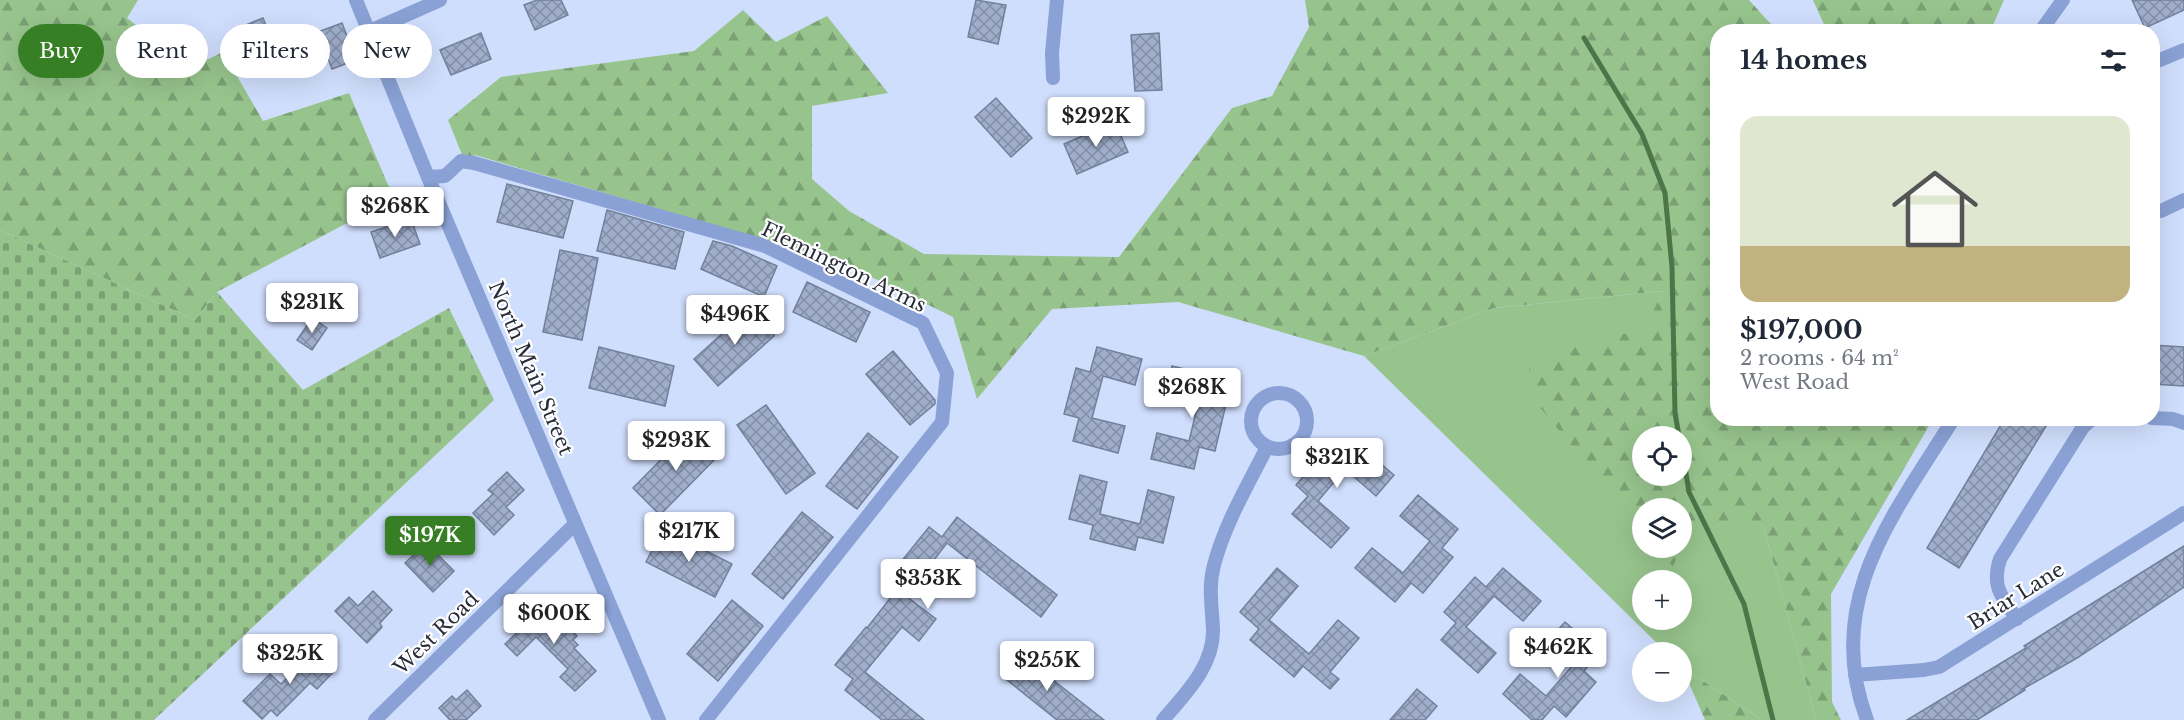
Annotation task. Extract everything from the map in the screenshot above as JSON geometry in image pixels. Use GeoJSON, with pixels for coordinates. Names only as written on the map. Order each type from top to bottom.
{"type":"FeatureCollection","features":[{"type":"Feature","properties":{"kind":"street","name":"North Main Street"},"geometry":{"type":"LineString","coordinates":[[356,0],[367,24]]}},
{"type":"Feature","properties":{"kind":"street"},"geometry":{"type":"LineString","coordinates":[[386,24],[440,0]]}},
{"type":"Feature","properties":{"kind":"street"},"geometry":{"type":"LineString","coordinates":[[1053,78],[1052,53],[1057,0]]}},
{"type":"Feature","properties":{"kind":"street"},"geometry":{"type":"LineString","coordinates":[[2046,24],[2063,0]]}},
{"type":"Feature","properties":{"kind":"street"},"geometry":{"type":"LineString","coordinates":[[2160,60],[2184,50]]}},
{"type":"Feature","properties":{"kind":"street","name":"North Main Street"},"geometry":{"type":"LineString","coordinates":[[389,78],[428,177],[659,720]]}},
{"type":"Feature","properties":{"kind":"street","name":"Flemington Arms"},"geometry":{"type":"LineString","coordinates":[[428,177],[446,176],[461,161],[474,163],[765,246],[923,323],[947,373],[942,422],[706,720]]}},
{"type":"Feature","properties":{"kind":"street"},"geometry":{"type":"LineString","coordinates":[[2160,211],[2184,200]]}},
{"type":"Feature","properties":{"kind":"street"},"geometry":{"type":"LineString","coordinates":[[1282,392],[1291,395],[1304,407],[1308,424],[1305,433],[1300,440],[1285,449],[1267,447],[1253,433],[1251,423],[1256,405],[1272,393],[1282,392]]}},
{"type":"Feature","properties":{"kind":"street"},"geometry":{"type":"LineString","coordinates":[[2160,418],[2173,419],[2184,423]]}},
{"type":"Feature","properties":{"kind":"street"},"geometry":{"type":"LineString","coordinates":[[1868,720],[1861,701],[1856,675],[1853,626],[1856,606],[1866,570],[1882,536],[1949,426]]}},
{"type":"Feature","properties":{"kind":"street"},"geometry":{"type":"LineString","coordinates":[[2017,619],[1996,583],[1996,572],[2000,559],[2084,426]]}},
{"type":"Feature","properties":{"kind":"street"},"geometry":{"type":"LineString","coordinates":[[1163,720],[1197,679],[1206,663],[1213,629],[1210,586],[1213,567],[1219,546],[1239,501],[1267,447]]}},
{"type":"Feature","properties":{"kind":"street","name":"Briar Lane"},"geometry":{"type":"LineString","coordinates":[[1856,675],[1924,670],[1939,666],[2184,513]]}},
{"type":"Feature","properties":{"kind":"street","name":"West Road"},"geometry":{"type":"LineString","coordinates":[[375,720],[575,524]]}},
{"type":"Feature","properties":{"kind":"green space"},"geometry":{"type":"Polygon","coordinates":[[[0,0],[138,0],[127,18],[135,24],[116,24],[116,78],[208,78],[208,59],[220,53],[220,78],[238,78],[263,121],[349,93],[388,185],[400,195],[217,292],[195,320],[0,230],[0,0]]]}},
{"type":"Feature","properties":{"kind":"green space"},"geometry":{"type":"Polygon","coordinates":[[[1305,0],[1749,0],[1771,24],[1710,24],[1710,426],[1929,426],[1831,594],[1832,702],[1841,720],[1816,720],[1764,528],[1692,526],[1692,498],[1632,498],[1632,519],[1529,394],[1529,360],[1645,328],[1663,291],[1494,308],[1364,356],[1178,302],[1052,309],[977,399],[953,317],[843,263],[475,155],[462,161],[463,157],[448,120],[501,77],[694,51],[743,10],[776,42],[827,16],[888,93],[812,106],[812,179],[849,211],[924,254],[1119,257],[1232,108],[1272,96],[1309,27],[1305,0]]]}},
{"type":"Feature","properties":{"kind":"green space"},"geometry":{"type":"Polygon","coordinates":[[[1813,0],[2004,0],[1994,24],[1824,24],[1813,0]]]}},
{"type":"Feature","properties":{"kind":"green space"},"geometry":{"type":"Polygon","coordinates":[[[0,230],[195,320],[217,292],[303,390],[449,308],[494,400],[154,720],[0,720],[0,230]]]}},
{"type":"Feature","properties":{"kind":"green space"},"geometry":{"type":"Polygon","coordinates":[[[1663,291],[1646,328],[1764,528],[1816,720],[1762,720],[1692,674],[1692,642],[1656,642],[1644,630],[1692,630],[1692,570],[1632,570],[1632,619],[1364,356],[1494,308],[1663,291]]]}},
{"type":"Feature","properties":{"kind":"green space"},"geometry":{"type":"Polygon","coordinates":[[[1665,558],[1676,558],[1673,567],[1665,558]]]}},
{"type":"Feature","properties":{"kind":"green space"},"geometry":{"type":"Polygon","coordinates":[[[1692,674],[1762,720],[1705,720],[1692,690],[1692,674]]]}},
{"type":"Feature","properties":{"kind":"building"},"geometry":{"type":"Polygon","coordinates":[[[537,0],[561,0],[568,15],[535,30],[524,5],[537,0]]]}},
{"type":"Feature","properties":{"kind":"building"},"geometry":{"type":"Polygon","coordinates":[[[976,0],[1006,5],[998,44],[968,37],[976,0]]]}},
{"type":"Feature","properties":{"kind":"building"},"geometry":{"type":"Polygon","coordinates":[[[2132,0],[2184,0],[2184,10],[2154,24],[2143,24],[2132,0]]]}},
{"type":"Feature","properties":{"kind":"building"},"geometry":{"type":"Polygon","coordinates":[[[263,18],[265,24],[248,24],[263,18]]]}},
{"type":"Feature","properties":{"kind":"building"},"geometry":{"type":"Polygon","coordinates":[[[342,24],[342,65],[332,69],[330,64],[330,28],[342,24]]]}},
{"type":"Feature","properties":{"kind":"building"},"geometry":{"type":"Polygon","coordinates":[[[481,33],[491,59],[451,75],[440,50],[481,33]]]}},
{"type":"Feature","properties":{"kind":"building"},"geometry":{"type":"Polygon","coordinates":[[[1159,33],[1162,90],[1135,91],[1131,35],[1159,33]]]}},
{"type":"Feature","properties":{"kind":"building"},"geometry":{"type":"Polygon","coordinates":[[[996,98],[1032,138],[1011,157],[975,117],[996,98]]]}},
{"type":"Feature","properties":{"kind":"building"},"geometry":{"type":"Polygon","coordinates":[[[1115,122],[1128,152],[1077,174],[1064,144],[1115,122]]]}},
{"type":"Feature","properties":{"kind":"building"},"geometry":{"type":"Polygon","coordinates":[[[507,184],[573,201],[563,238],[497,222],[507,184]]]}},
{"type":"Feature","properties":{"kind":"building"},"geometry":{"type":"Polygon","coordinates":[[[607,210],[684,232],[675,269],[597,251],[607,210]]]}},
{"type":"Feature","properties":{"kind":"building"},"geometry":{"type":"Polygon","coordinates":[[[411,219],[420,244],[380,258],[371,232],[411,219]]]}},
{"type":"Feature","properties":{"kind":"building"},"geometry":{"type":"Polygon","coordinates":[[[713,241],[732,246],[777,266],[764,297],[701,269],[713,241]]]}},
{"type":"Feature","properties":{"kind":"building"},"geometry":{"type":"Polygon","coordinates":[[[560,250],[598,258],[582,340],[543,332],[560,250]]]}},
{"type":"Feature","properties":{"kind":"building"},"geometry":{"type":"Polygon","coordinates":[[[807,282],[870,312],[856,342],[793,312],[807,282]]]}},
{"type":"Feature","properties":{"kind":"building"},"geometry":{"type":"Polygon","coordinates":[[[753,306],[774,330],[774,336],[718,386],[694,359],[753,306]]]}},
{"type":"Feature","properties":{"kind":"building"},"geometry":{"type":"Polygon","coordinates":[[[312,318],[327,328],[312,350],[297,340],[312,318]]]}},
{"type":"Feature","properties":{"kind":"building"},"geometry":{"type":"Polygon","coordinates":[[[2160,346],[2184,347],[2184,386],[2160,384],[2160,346]]]}},
{"type":"Feature","properties":{"kind":"building"},"geometry":{"type":"Polygon","coordinates":[[[599,347],[674,366],[665,406],[589,388],[599,347]]]}},
{"type":"Feature","properties":{"kind":"building"},"geometry":{"type":"Polygon","coordinates":[[[1097,347],[1142,359],[1135,385],[1103,376],[1092,418],[1125,426],[1118,453],[1073,441],[1079,418],[1064,414],[1076,368],[1090,372],[1097,347]]]}},
{"type":"Feature","properties":{"kind":"building"},"geometry":{"type":"Polygon","coordinates":[[[893,351],[935,400],[935,404],[910,425],[866,374],[893,351]]]}},
{"type":"Feature","properties":{"kind":"building"},"geometry":{"type":"Polygon","coordinates":[[[1172,366],[1218,377],[1212,401],[1226,404],[1215,451],[1199,447],[1194,469],[1151,459],[1157,433],[1189,441],[1199,400],[1166,392],[1172,366]]]}},
{"type":"Feature","properties":{"kind":"building"},"geometry":{"type":"Polygon","coordinates":[[[766,405],[815,473],[786,494],[737,425],[766,405]]]}},
{"type":"Feature","properties":{"kind":"building"},"geometry":{"type":"Polygon","coordinates":[[[2000,426],[2046,426],[1959,568],[1927,548],[2000,426]]]}},
{"type":"Feature","properties":{"kind":"building"},"geometry":{"type":"Polygon","coordinates":[[[691,429],[718,456],[660,515],[633,488],[691,429]]]}},
{"type":"Feature","properties":{"kind":"building"},"geometry":{"type":"Polygon","coordinates":[[[868,433],[898,457],[857,509],[826,486],[868,433]]]}},
{"type":"Feature","properties":{"kind":"building"},"geometry":{"type":"Polygon","coordinates":[[[1354,441],[1394,475],[1376,496],[1345,469],[1318,501],[1349,528],[1331,548],[1292,514],[1308,496],[1296,485],[1327,450],[1337,459],[1354,441]]]}},
{"type":"Feature","properties":{"kind":"building"},"geometry":{"type":"Polygon","coordinates":[[[507,472],[524,490],[506,507],[514,515],[494,535],[473,513],[493,494],[488,490],[507,472]]]}},
{"type":"Feature","properties":{"kind":"building"},"geometry":{"type":"Polygon","coordinates":[[[1080,475],[1107,482],[1100,514],[1140,524],[1148,490],[1174,497],[1163,543],[1138,537],[1135,550],[1090,539],[1093,525],[1069,519],[1080,475]]]}},
{"type":"Feature","properties":{"kind":"building"},"geometry":{"type":"Polygon","coordinates":[[[1418,495],[1458,529],[1442,548],[1453,557],[1423,593],[1411,583],[1395,602],[1355,568],[1372,548],[1403,573],[1430,541],[1400,516],[1418,495]]]}},
{"type":"Feature","properties":{"kind":"building"},"geometry":{"type":"Polygon","coordinates":[[[802,512],[833,537],[783,599],[752,574],[802,512]]]}},
{"type":"Feature","properties":{"kind":"building"},"geometry":{"type":"Polygon","coordinates":[[[957,517],[1057,595],[1041,617],[947,543],[906,596],[936,619],[919,641],[902,627],[865,672],[924,720],[882,720],[845,690],[853,679],[835,665],[895,592],[884,583],[929,527],[942,537],[957,517]]]}},
{"type":"Feature","properties":{"kind":"building"},"geometry":{"type":"Polygon","coordinates":[[[663,529],[732,564],[715,597],[646,562],[663,529]]]}},
{"type":"Feature","properties":{"kind":"building"},"geometry":{"type":"Polygon","coordinates":[[[426,543],[454,571],[433,592],[405,563],[426,543]]]}},
{"type":"Feature","properties":{"kind":"building"},"geometry":{"type":"Polygon","coordinates":[[[2184,546],[2184,587],[2077,658],[2023,689],[2025,690],[1977,720],[1907,720],[2026,648],[2024,646],[2184,546]]]}},
{"type":"Feature","properties":{"kind":"building"},"geometry":{"type":"Polygon","coordinates":[[[1277,568],[1298,586],[1269,620],[1309,654],[1338,620],[1359,638],[1330,672],[1339,679],[1330,689],[1303,666],[1294,677],[1250,640],[1259,629],[1240,612],[1277,568]]]}},
{"type":"Feature","properties":{"kind":"building"},"geometry":{"type":"Polygon","coordinates":[[[1503,568],[1541,601],[1523,621],[1494,596],[1466,627],[1496,653],[1478,673],[1441,640],[1456,623],[1444,612],[1475,577],[1486,587],[1503,568]]]}},
{"type":"Feature","properties":{"kind":"building"},"geometry":{"type":"Polygon","coordinates":[[[373,591],[392,610],[380,623],[382,627],[367,643],[335,611],[349,597],[358,606],[373,591]]]}},
{"type":"Feature","properties":{"kind":"building"},"geometry":{"type":"Polygon","coordinates":[[[732,600],[763,626],[718,681],[687,654],[732,600]]]}},
{"type":"Feature","properties":{"kind":"building"},"geometry":{"type":"Polygon","coordinates":[[[546,605],[577,636],[573,640],[578,645],[574,648],[596,671],[575,691],[560,677],[568,669],[536,637],[517,656],[505,644],[546,605]]]}},
{"type":"Feature","properties":{"kind":"building"},"geometry":{"type":"Polygon","coordinates":[[[1565,622],[1600,652],[1584,671],[1596,682],[1566,717],[1554,706],[1542,720],[1532,720],[1503,694],[1520,674],[1546,696],[1573,665],[1547,642],[1565,622]]]}},
{"type":"Feature","properties":{"kind":"building"},"geometry":{"type":"Polygon","coordinates":[[[313,645],[337,668],[317,689],[310,683],[277,716],[271,710],[262,719],[243,701],[270,674],[281,684],[307,658],[304,653],[313,645]]]}},
{"type":"Feature","properties":{"kind":"building"},"geometry":{"type":"Polygon","coordinates":[[[1020,654],[1104,720],[1057,720],[1002,676],[1020,654]]]}},
{"type":"Feature","properties":{"kind":"building"},"geometry":{"type":"Polygon","coordinates":[[[1417,689],[1437,706],[1425,720],[1390,720],[1417,689]]]}},
{"type":"Feature","properties":{"kind":"building"},"geometry":{"type":"Polygon","coordinates":[[[467,690],[481,706],[466,720],[450,720],[439,708],[452,696],[456,700],[467,690]]]}},
{"type":"Feature","properties":{"kind":"waterway"},"geometry":{"type":"LineString","coordinates":[[1584,38],[1642,134],[1665,193],[1672,267],[1675,413],[1677,426]]}},
{"type":"Feature","properties":{"kind":"waterway"},"geometry":{"type":"LineString","coordinates":[[1688,486],[1744,604],[1773,720]]}}]}
